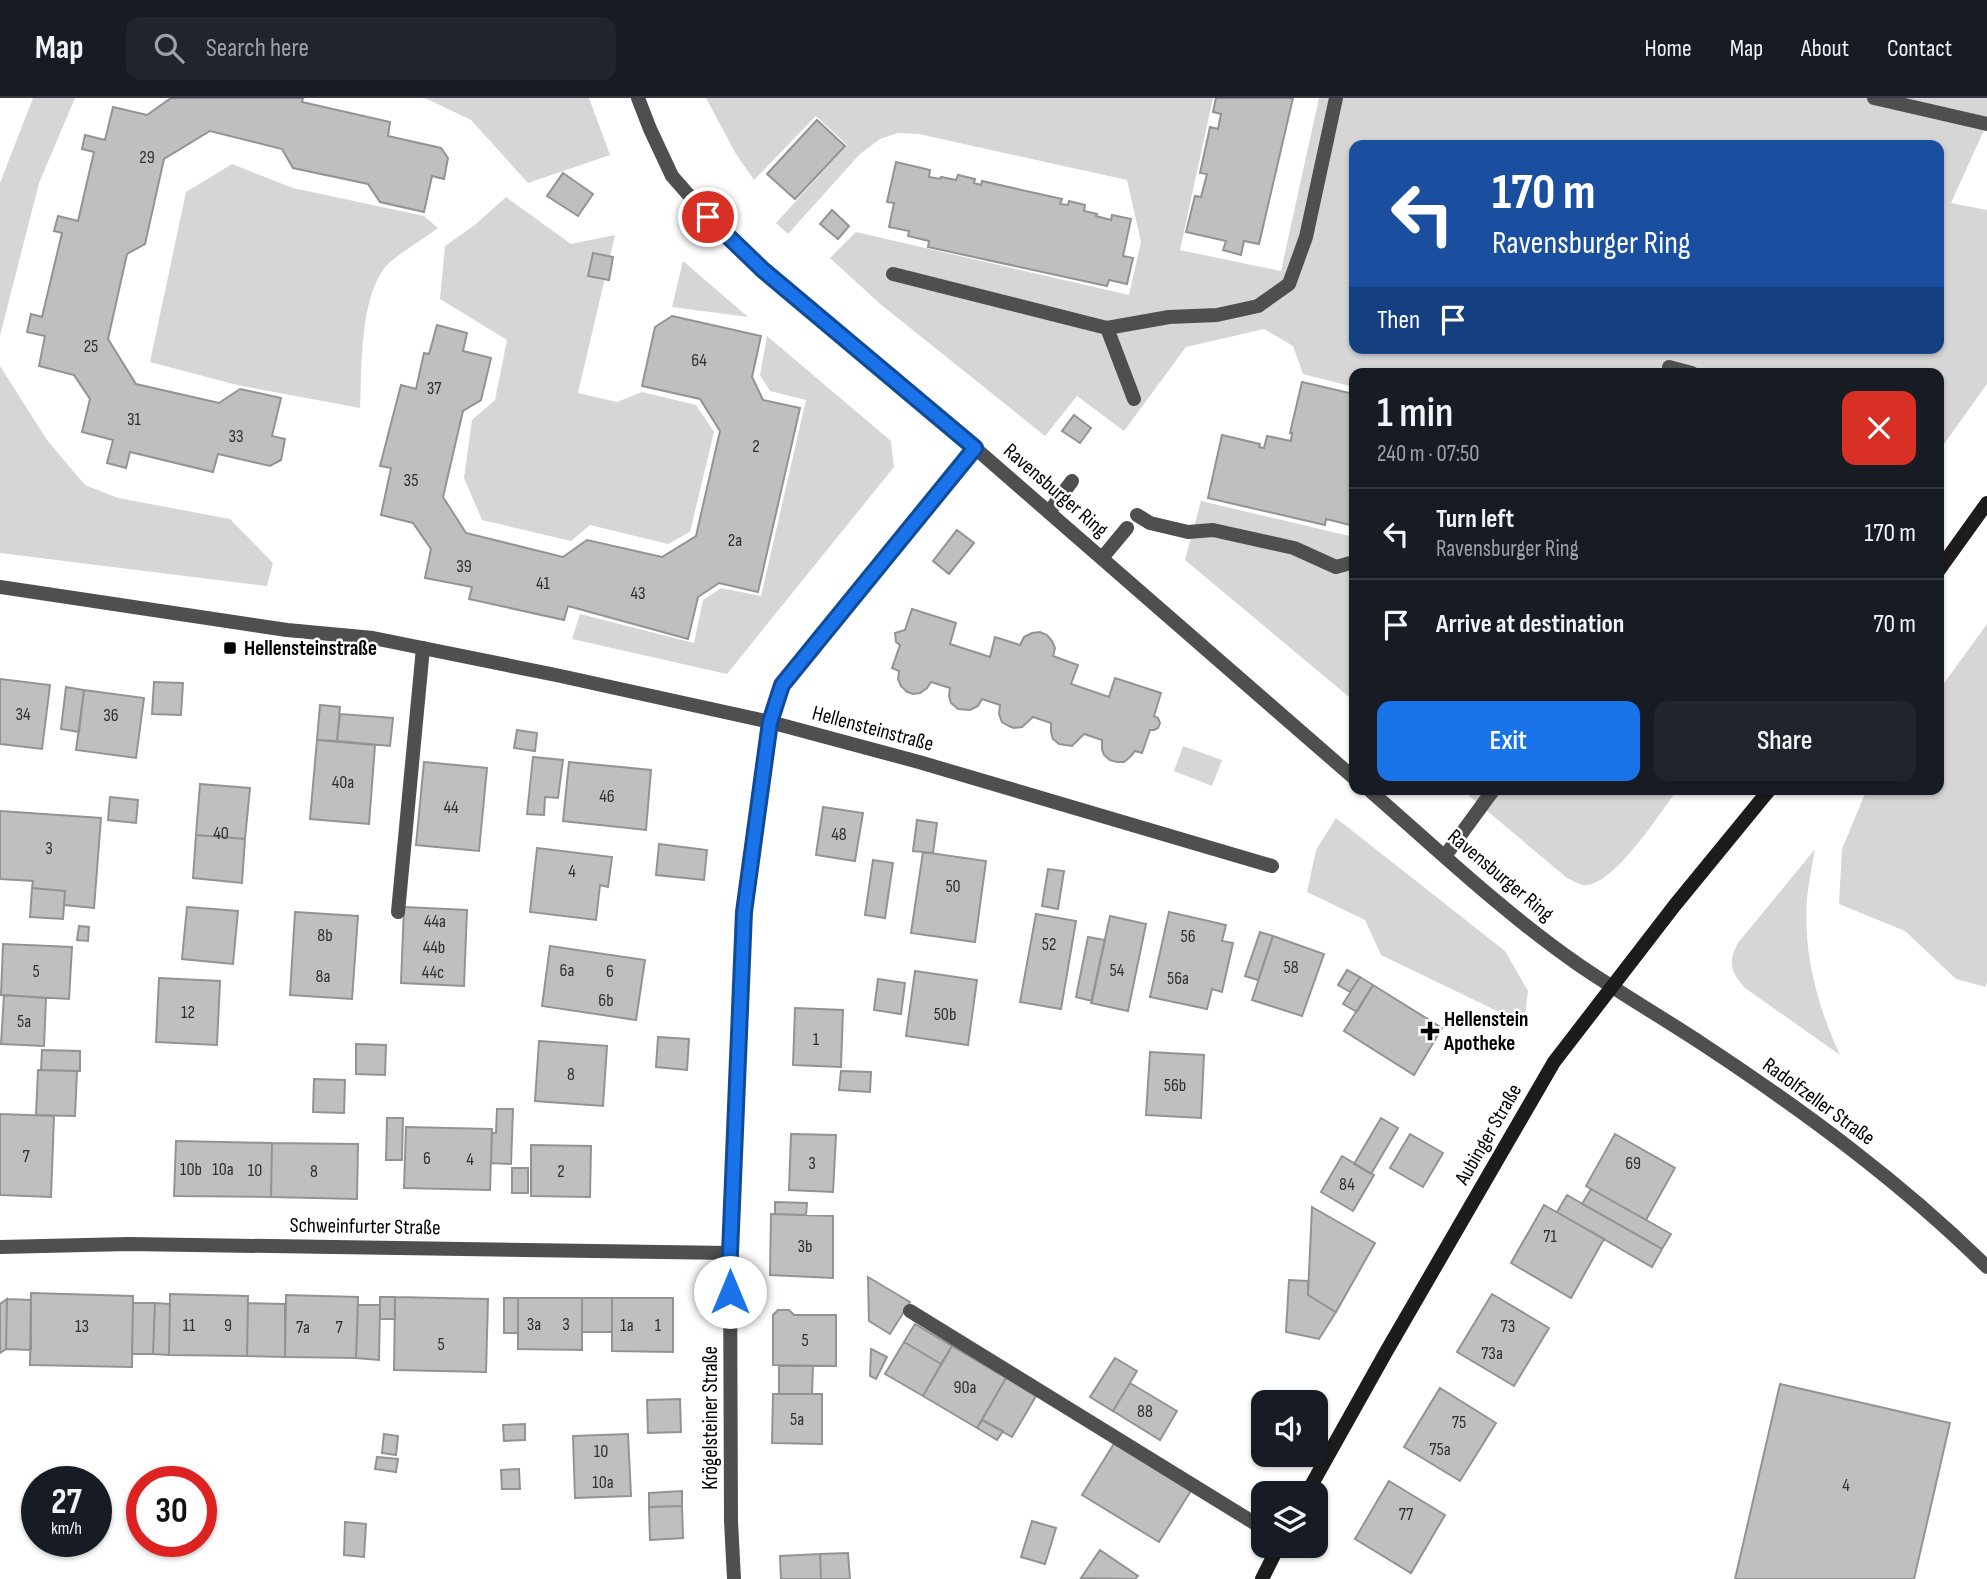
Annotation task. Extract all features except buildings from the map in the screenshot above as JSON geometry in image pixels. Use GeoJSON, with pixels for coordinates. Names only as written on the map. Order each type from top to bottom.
{"type":"FeatureCollection","features":[{"type":"Feature","properties":{"kind":"main road"},"geometry":{"type":"LineString","coordinates":[[1944,563],[1987,503]]}},
{"type":"Feature","properties":{"kind":"main road","name":"Aubinger Straße"},"geometry":{"type":"LineString","coordinates":[[1314,1481],[1554,1062],[1687,890],[1765,795]]}},
{"type":"Feature","properties":{"kind":"main road"},"geometry":{"type":"LineString","coordinates":[[1262,1579],[1272,1558]]}},
{"type":"Feature","properties":{"kind":"street","name":"Ravensburger Ring"},"geometry":{"type":"LineString","coordinates":[[638,98],[672,176],[708,217],[763,270],[975,448],[1349,774]]}},
{"type":"Feature","properties":{"kind":"street"},"geometry":{"type":"LineString","coordinates":[[893,274],[1107,328],[1169,317],[1217,315],[1258,306],[1289,284],[1306,237],[1336,98]]}},
{"type":"Feature","properties":{"kind":"street"},"geometry":{"type":"LineString","coordinates":[[1874,98],[1987,124]]}},
{"type":"Feature","properties":{"kind":"street"},"geometry":{"type":"LineString","coordinates":[[1107,328],[1134,399]]}},
{"type":"Feature","properties":{"kind":"street","name":"Krögelsteiner Straße"},"geometry":{"type":"LineString","coordinates":[[734,1579],[730,1253],[744,912],[770,722],[782,685],[975,448]]}},
{"type":"Feature","properties":{"kind":"street"},"geometry":{"type":"LineString","coordinates":[[1049,512],[1072,481]]}},
{"type":"Feature","properties":{"kind":"street"},"geometry":{"type":"LineString","coordinates":[[1138,515],[1150,523],[1188,532],[1213,530],[1294,548],[1336,567],[1349,563]]}},
{"type":"Feature","properties":{"kind":"street"},"geometry":{"type":"LineString","coordinates":[[1102,558],[1127,528]]}},
{"type":"Feature","properties":{"kind":"street","name":"Hellensteinstraße"},"geometry":{"type":"LineString","coordinates":[[0,587],[287,630],[373,638],[556,675],[770,722],[919,762],[1272,866]]}},
{"type":"Feature","properties":{"kind":"street"},"geometry":{"type":"LineString","coordinates":[[398,912],[423,648]]}},
{"type":"Feature","properties":{"kind":"street","name":"Ravensburger Ring"},"geometry":{"type":"LineString","coordinates":[[1375,795],[1522,923],[1612,986]]}},
{"type":"Feature","properties":{"kind":"street"},"geometry":{"type":"LineString","coordinates":[[1445,856],[1490,795]]}},
{"type":"Feature","properties":{"kind":"street","name":"Radolfzeller Straße"},"geometry":{"type":"LineString","coordinates":[[1612,986],[1725,1059],[1825,1130],[1905,1194],[1987,1267]]}},
{"type":"Feature","properties":{"kind":"street","name":"Schweinfurter Straße"},"geometry":{"type":"LineString","coordinates":[[0,1247],[129,1244],[730,1253]]}},
{"type":"Feature","properties":{"kind":"street"},"geometry":{"type":"LineString","coordinates":[[910,1311],[1251,1521]]}},
{"type":"Feature","properties":{"kind":"shaded area"},"geometry":{"type":"Polygon","coordinates":[[[33,98],[75,98],[39,183],[0,336],[0,183],[33,98]]]}},
{"type":"Feature","properties":{"kind":"shaded area"},"geometry":{"type":"Polygon","coordinates":[[[425,98],[589,98],[610,155],[528,183],[471,120],[425,98]]]}},
{"type":"Feature","properties":{"kind":"shaded area"},"geometry":{"type":"Polygon","coordinates":[[[706,98],[1213,98],[1180,250],[1281,271],[1319,98],[1987,98],[1987,131],[1984,130],[1951,203],[1987,210],[1987,384],[1944,444],[1944,368],[1349,368],[1349,386],[1303,374],[1293,346],[1264,329],[1186,347],[1124,431],[1077,396],[1045,436],[879,303],[830,258],[856,232],[1129,295],[1141,242],[1127,180],[919,134],[898,133],[880,139],[860,154],[788,234],[776,223],[847,145],[816,116],[754,180],[736,154],[706,98]]]}},
{"type":"Feature","properties":{"kind":"shaded area"},"geometry":{"type":"Polygon","coordinates":[[[232,164],[293,188],[424,216],[438,228],[390,262],[377,280],[366,315],[360,408],[237,385],[150,362],[186,192],[232,164]]]}},
{"type":"Feature","properties":{"kind":"shaded area"},"geometry":{"type":"Polygon","coordinates":[[[506,197],[571,244],[615,235],[578,393],[617,402],[642,392],[696,405],[714,432],[690,532],[668,544],[590,525],[571,541],[482,520],[464,478],[472,420],[495,400],[507,340],[440,299],[445,246],[476,224],[506,197]]]}},
{"type":"Feature","properties":{"kind":"shaded area"},"geometry":{"type":"Polygon","coordinates":[[[683,261],[748,317],[672,307],[683,261]]]}},
{"type":"Feature","properties":{"kind":"shaded area"},"geometry":{"type":"Polygon","coordinates":[[[767,336],[891,441],[894,467],[727,674],[572,639],[580,614],[694,643],[703,600],[721,588],[761,596],[806,400],[770,391],[760,375],[767,336]]]}},
{"type":"Feature","properties":{"kind":"shaded area"},"geometry":{"type":"Polygon","coordinates":[[[0,366],[47,440],[85,485],[118,498],[230,519],[273,563],[267,586],[0,553],[0,366]]]}},
{"type":"Feature","properties":{"kind":"shaded area"},"geometry":{"type":"Polygon","coordinates":[[[1201,501],[1349,536],[1349,697],[1185,560],[1201,501]]]}},
{"type":"Feature","properties":{"kind":"shaded area"},"geometry":{"type":"Polygon","coordinates":[[[1987,624],[1986,987],[1956,979],[1905,931],[1839,904],[1842,849],[1864,795],[1944,795],[1944,683],[1987,624]]]}},
{"type":"Feature","properties":{"kind":"shaded area"},"geometry":{"type":"Polygon","coordinates":[[[1183,746],[1222,760],[1212,786],[1174,771],[1183,746]]]}},
{"type":"Feature","properties":{"kind":"shaded area"},"geometry":{"type":"Polygon","coordinates":[[[1468,795],[1674,795],[1635,847],[1607,875],[1594,883],[1582,885],[1567,878],[1468,795]]]}},
{"type":"Feature","properties":{"kind":"shaded area"},"geometry":{"type":"Polygon","coordinates":[[[1336,818],[1505,951],[1528,991],[1524,1024],[1381,955],[1365,920],[1307,892],[1316,850],[1336,818]]]}},
{"type":"Feature","properties":{"kind":"shaded area"},"geometry":{"type":"Polygon","coordinates":[[[1815,849],[1807,898],[1807,939],[1818,998],[1840,1055],[1745,988],[1732,967],[1732,956],[1738,943],[1815,849]]]}},
{"type":"Feature","properties":{"kind":"place","name":"Hellensteinstraße"},"geometry":{"type":"Point","coordinates":[230,648]}},
{"type":"Feature","properties":{"kind":"place","name":"Hellenstein Apotheke"},"geometry":{"type":"Point","coordinates":[1430,1031]}},
{"type":"Feature","properties":{"kind":"route"},"geometry":{"type":"LineString","coordinates":[[708,217],[763,270],[975,448],[782,685],[770,722],[744,912],[730,1292]]}}]}
